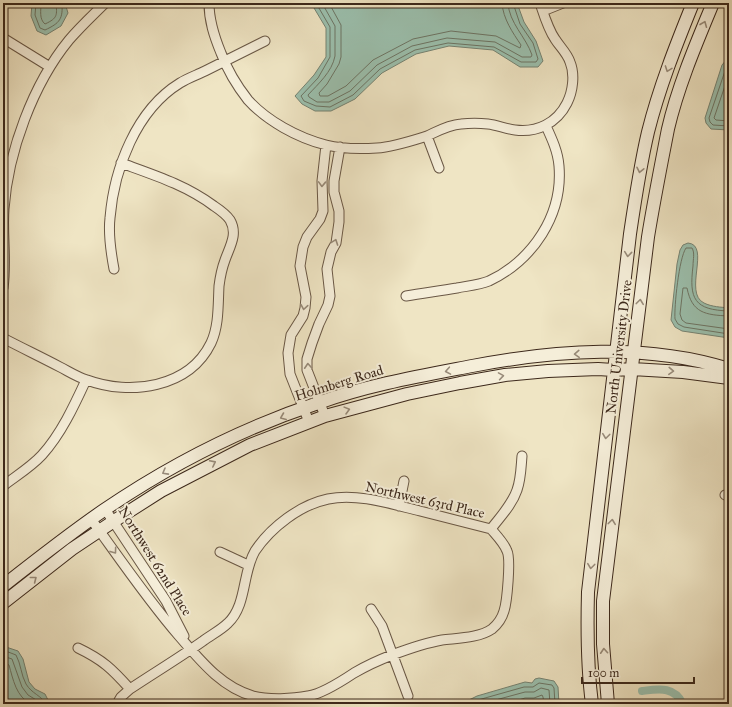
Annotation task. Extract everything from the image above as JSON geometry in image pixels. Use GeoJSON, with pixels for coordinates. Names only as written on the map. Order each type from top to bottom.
{"type":"FeatureCollection","features":[{"type":"Feature","properties":{"kind":"street"},"geometry":{"type":"LineString","coordinates":[[3,288],[5,272],[4,209],[9,173],[18,135],[32,102],[50,67],[69,41],[105,3]]}},
{"type":"Feature","properties":{"kind":"street"},"geometry":{"type":"LineString","coordinates":[[209,3],[212,31],[224,61],[248,100],[266,116],[285,128],[306,138],[326,145],[355,149],[378,148],[400,144],[460,124],[488,124],[515,130],[529,130],[546,126],[558,116],[567,103],[571,92],[573,77],[571,62],[555,39],[542,7],[563,3]]}},
{"type":"Feature","properties":{"kind":"street","name":"North University Drive"},"geometry":{"type":"LineString","coordinates":[[592,704],[586,640],[588,592],[613,370],[637,185],[648,132],[666,73],[693,3]]}},
{"type":"Feature","properties":{"kind":"street","name":"North University Drive"},"geometry":{"type":"LineString","coordinates":[[608,704],[603,644],[603,601],[648,236],[656,184],[668,129],[683,80],[713,3]]}},
{"type":"Feature","properties":{"kind":"street"},"geometry":{"type":"LineString","coordinates":[[3,38],[50,67]]}},
{"type":"Feature","properties":{"kind":"street"},"geometry":{"type":"LineString","coordinates":[[114,269],[110,249],[110,219],[113,192],[121,164],[131,140],[144,117],[164,96],[180,83],[265,42]]}},
{"type":"Feature","properties":{"kind":"street"},"geometry":{"type":"LineString","coordinates":[[406,296],[488,281],[510,268],[529,253],[549,222],[556,203],[559,184],[559,166],[555,147],[546,126]]}},
{"type":"Feature","properties":{"kind":"street"},"geometry":{"type":"LineString","coordinates":[[427,136],[439,168]]}},
{"type":"Feature","properties":{"kind":"street"},"geometry":{"type":"LineString","coordinates":[[309,422],[290,374],[288,353],[291,335],[303,316],[305,308],[306,297],[300,266],[303,247],[320,219],[323,211],[322,181],[326,145]]}},
{"type":"Feature","properties":{"kind":"street"},"geometry":{"type":"LineString","coordinates":[[325,416],[308,370],[308,359],[312,343],[328,305],[330,296],[327,269],[331,252],[336,243],[339,222],[339,211],[334,192],[334,181],[340,147]]}},
{"type":"Feature","properties":{"kind":"street"},"geometry":{"type":"LineString","coordinates":[[3,338],[86,380],[108,387],[130,388],[151,386],[170,380],[188,370],[203,356],[212,342],[217,321],[220,281],[224,262],[233,240],[234,229],[229,219],[222,212],[191,190],[168,179],[121,164]]}},
{"type":"Feature","properties":{"kind":"street","name":"Holmberg Road"},"geometry":{"type":"LineString","coordinates":[[3,586],[63,539],[105,509],[155,478],[244,432],[319,402],[403,379],[503,360],[550,355],[634,352],[682,358],[729,369]]}},
{"type":"Feature","properties":{"kind":"street","name":"Holmberg Road"},"geometry":{"type":"LineString","coordinates":[[3,603],[99,531],[161,491],[243,448],[325,416],[407,394],[505,375],[562,370],[632,369],[684,372],[729,378]]}},
{"type":"Feature","properties":{"kind":"street"},"geometry":{"type":"LineString","coordinates":[[3,486],[41,456],[57,436],[86,380]]}},
{"type":"Feature","properties":{"kind":"street"},"geometry":{"type":"LineString","coordinates":[[491,529],[508,507],[516,492],[520,478],[522,456]]}},
{"type":"Feature","properties":{"kind":"street"},"geometry":{"type":"LineString","coordinates":[[399,506],[404,481]]}},
{"type":"Feature","properties":{"kind":"street","name":"Northwest 63rd Place"},"geometry":{"type":"LineString","coordinates":[[117,704],[121,697],[130,689],[191,650],[228,624],[237,612],[248,565],[255,551],[267,535],[282,522],[302,509],[328,499],[349,498],[372,500],[491,529]]}},
{"type":"Feature","properties":{"kind":"street","name":"Northwest 62nd Place"},"geometry":{"type":"LineString","coordinates":[[105,509],[166,601],[191,650]]}},
{"type":"Feature","properties":{"kind":"street","name":"Northwest 62nd Place"},"geometry":{"type":"LineString","coordinates":[[91,519],[156,609],[206,668],[236,688],[254,696],[310,700],[374,662],[393,654],[440,641],[478,635],[492,629],[500,620],[504,610],[509,563],[508,552],[491,529]]}},
{"type":"Feature","properties":{"kind":"street"},"geometry":{"type":"LineString","coordinates":[[220,552],[248,565]]}},
{"type":"Feature","properties":{"kind":"street"},"geometry":{"type":"LineString","coordinates":[[371,609],[382,626],[408,696]]}},
{"type":"Feature","properties":{"kind":"street"},"geometry":{"type":"LineString","coordinates":[[78,648],[96,657],[110,667],[130,689]]}},
{"type":"Feature","properties":{"kind":"water"},"geometry":{"type":"Polygon","coordinates":[[[32,3],[65,3],[68,13],[61,26],[46,35],[37,31],[31,16],[32,3]]]}},
{"type":"Feature","properties":{"kind":"water"},"geometry":{"type":"Polygon","coordinates":[[[311,3],[517,3],[524,22],[536,41],[543,61],[538,67],[520,67],[493,50],[449,46],[416,54],[382,73],[355,99],[331,111],[315,111],[302,104],[295,96],[314,75],[326,57],[326,28],[311,3]]]}},
{"type":"Feature","properties":{"kind":"water"},"geometry":{"type":"Polygon","coordinates":[[[727,59],[729,59],[729,130],[711,129],[706,123],[705,118],[722,65],[727,59]]]}},
{"type":"Feature","properties":{"kind":"water"},"geometry":{"type":"Polygon","coordinates":[[[688,243],[694,246],[697,252],[698,260],[696,290],[698,298],[704,303],[716,307],[729,308],[729,338],[682,331],[675,327],[671,320],[680,250],[683,245],[688,243]]]}},
{"type":"Feature","properties":{"kind":"water"},"geometry":{"type":"Polygon","coordinates":[[[3,646],[18,651],[23,659],[29,682],[35,689],[45,694],[50,704],[3,704],[3,646]]]}},
{"type":"Feature","properties":{"kind":"water"},"geometry":{"type":"Polygon","coordinates":[[[539,678],[554,681],[558,687],[559,704],[467,704],[469,700],[477,696],[525,682],[532,683],[535,679],[539,678]]]}},
{"type":"Feature","properties":{"kind":"waterway"},"geometry":{"type":"LineString","coordinates":[[642,691],[660,689],[671,691],[683,704]]}}]}
